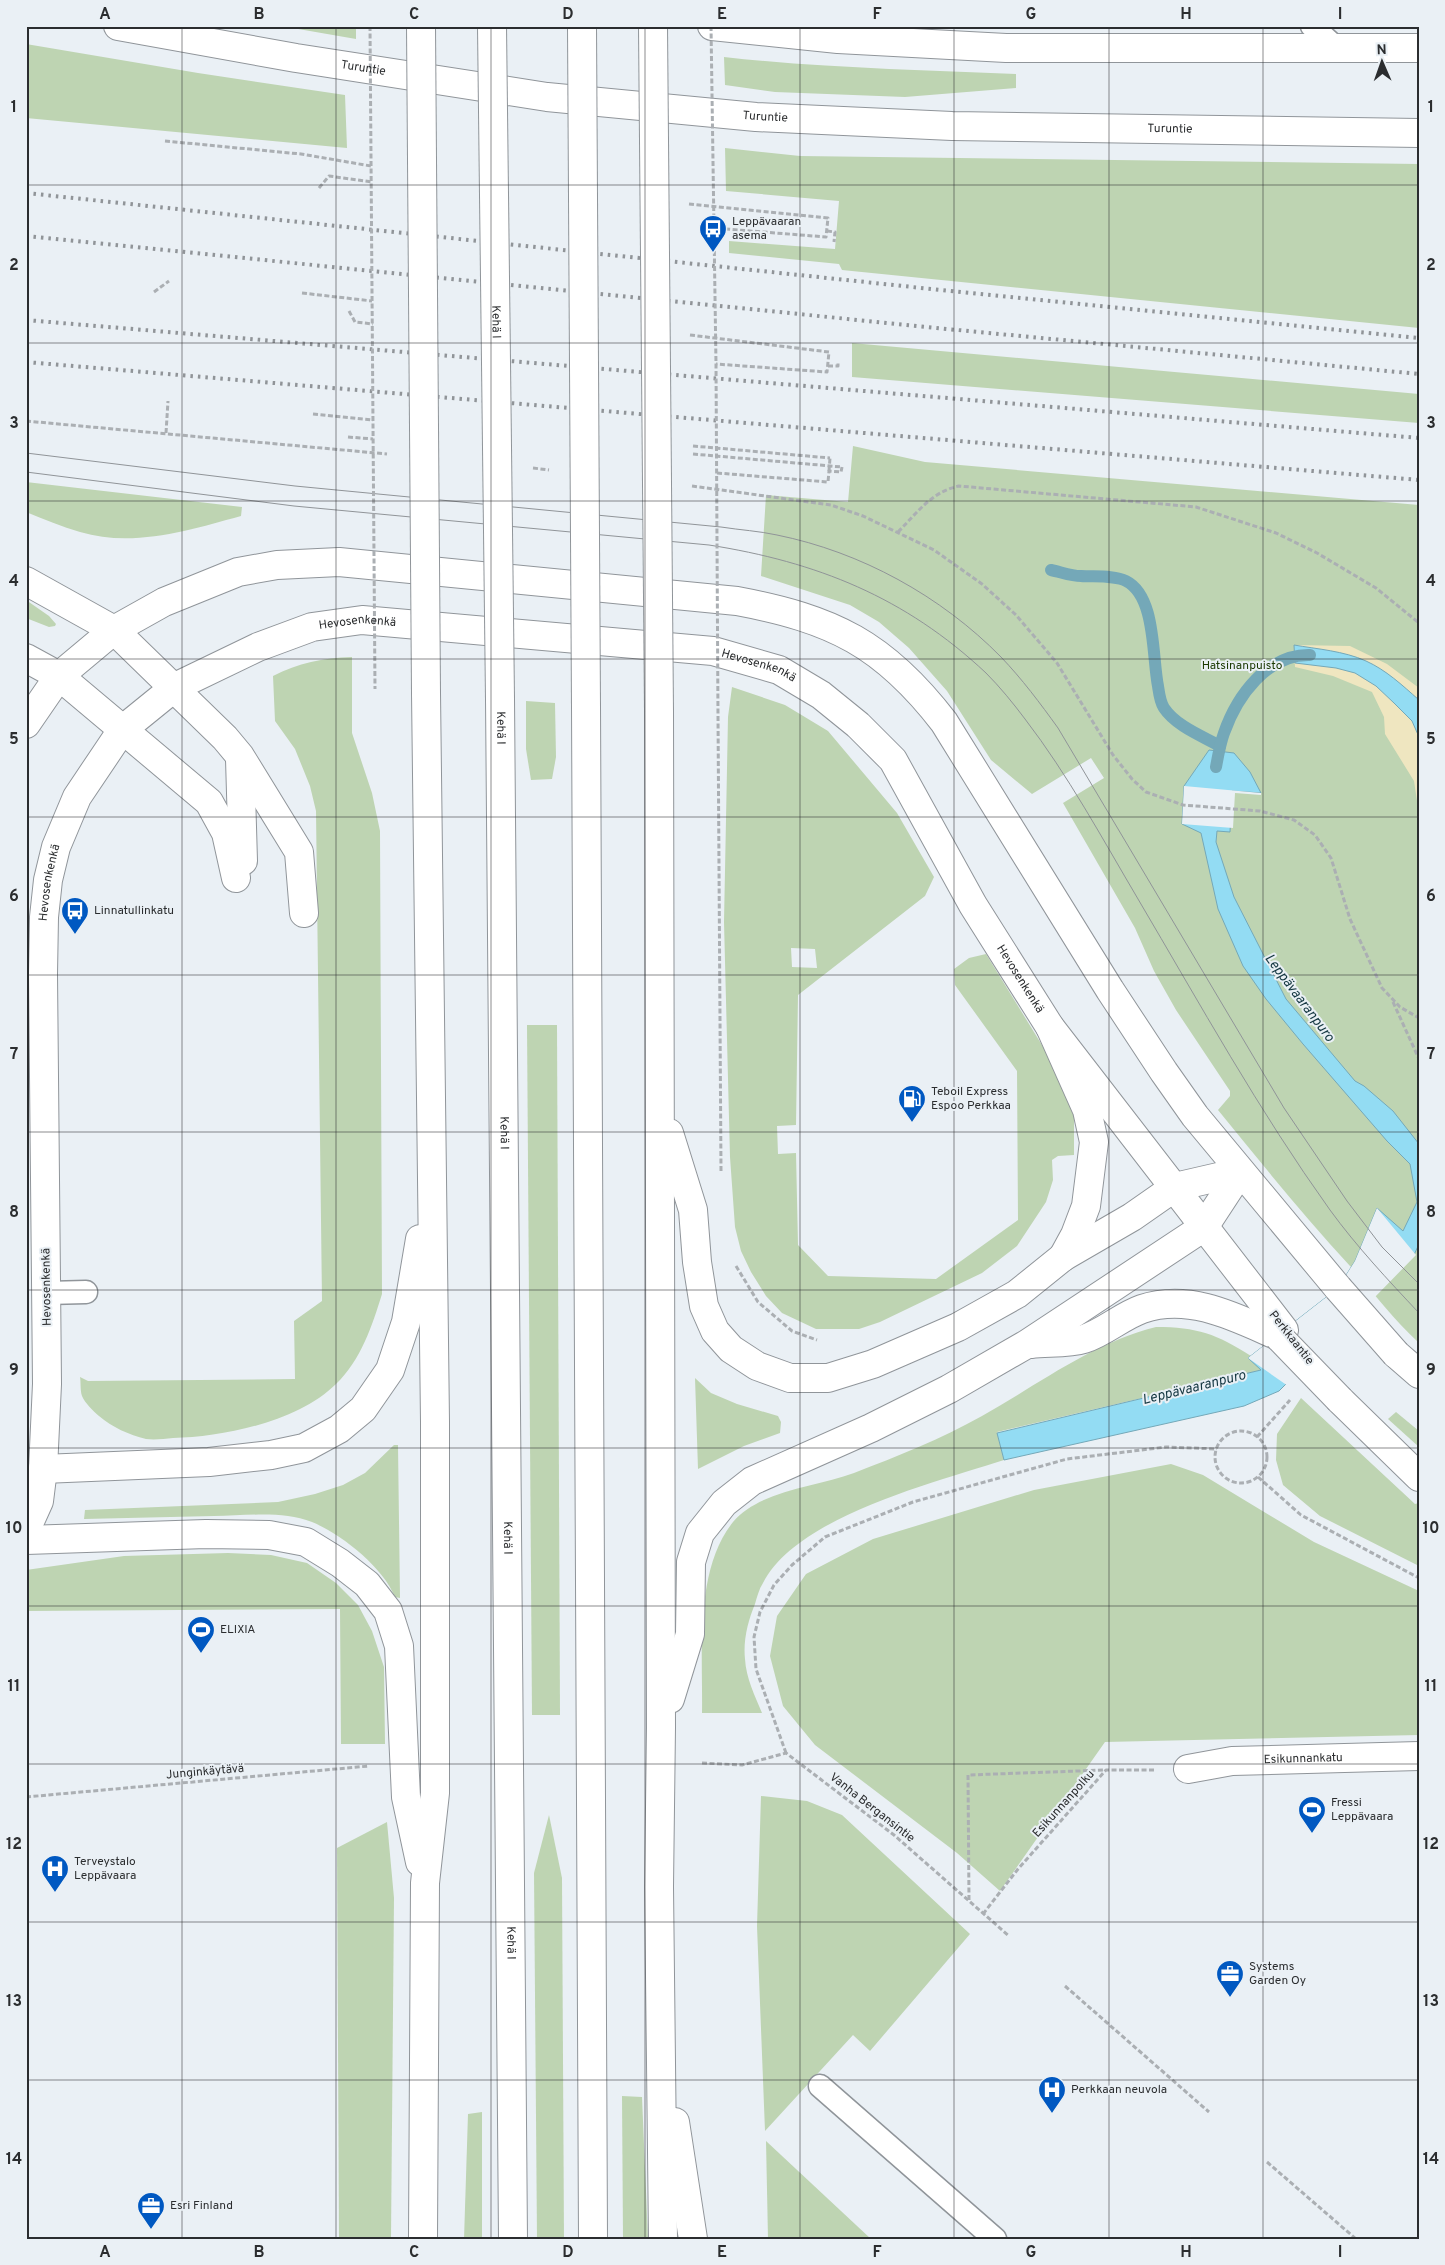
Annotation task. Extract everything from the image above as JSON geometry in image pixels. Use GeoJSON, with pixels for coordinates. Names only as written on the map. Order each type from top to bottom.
{"type":"FeatureCollection","features":[{"type":"Feature","properties":{"kind":"main road","name":"Turuntie"},"geometry":{"type":"LineString","coordinates":[[118,26],[306,59],[547,97],[756,117],[952,126],[1419,133]]}},
{"type":"Feature","properties":{"kind":"main road"},"geometry":{"type":"LineString","coordinates":[[421,26],[432,1168],[435,1793],[425,1883],[423,2239]]}},
{"type":"Feature","properties":{"kind":"main road","name":"Kehä I"},"geometry":{"type":"LineString","coordinates":[[492,26],[500,699],[513,2239]]}},
{"type":"Feature","properties":{"kind":"main road"},"geometry":{"type":"LineString","coordinates":[[582,26],[593,2239]]}},
{"type":"Feature","properties":{"kind":"main road"},"geometry":{"type":"LineString","coordinates":[[653,26],[660,712],[661,1727],[659,1887],[663,2239]]}},
{"type":"Feature","properties":{"kind":"main road"},"geometry":{"type":"LineString","coordinates":[[712,26],[838,39],[1006,48],[1419,48]]}},
{"type":"Feature","properties":{"kind":"main road"},"geometry":{"type":"LineString","coordinates":[[26,724],[59,676],[114,630],[164,602],[238,572],[277,565],[338,562],[737,601],[784,610],[856,638],[892,664],[923,694],[944,722],[1110,990],[1195,1116],[1338,1288],[1396,1354],[1419,1374]]}},
{"type":"Feature","properties":{"kind":"main road"},"geometry":{"type":"LineString","coordinates":[[26,581],[114,630],[226,738],[240,756],[300,852],[304,913]]}},
{"type":"Feature","properties":{"kind":"main road","name":"Hevosenkenkä"},"geometry":{"type":"LineString","coordinates":[[26,1530],[39,1502],[35,1470],[47,1384],[43,974],[44,917],[48,880],[56,847],[67,818],[78,797],[122,730],[175,687],[267,644],[312,628],[362,620],[713,651],[779,670],[821,695],[858,725],[893,760],[973,905],[1050,1027],[1176,1187]]}},
{"type":"Feature","properties":{"kind":"main road"},"geometry":{"type":"LineString","coordinates":[[26,658],[59,676],[209,802],[226,833],[236,878],[243,865],[240,756]]}},
{"type":"Feature","properties":{"kind":"main road"},"geometry":{"type":"LineString","coordinates":[[1050,1027],[1086,1110],[1094,1142],[1086,1206],[1075,1235],[1063,1257]]}},
{"type":"Feature","properties":{"kind":"main road"},"geometry":{"type":"LineString","coordinates":[[661,1106],[693,1210],[697,1262],[704,1306],[715,1331],[731,1349],[756,1366],[790,1378],[828,1378],[873,1364],[958,1327],[1017,1294],[1063,1257],[1132,1217],[1176,1187],[1240,1172]]}},
{"type":"Feature","properties":{"kind":"main road"},"geometry":{"type":"LineString","coordinates":[[35,1470],[209,1462],[271,1455],[304,1448],[339,1429],[362,1409],[390,1370],[406,1322],[432,1168]]}},
{"type":"Feature","properties":{"kind":"main road"},"geometry":{"type":"LineString","coordinates":[[661,1727],[690,1634],[691,1562],[700,1533],[724,1503],[752,1481],[871,1428],[949,1389],[1027,1344],[1204,1227],[1240,1172]]}},
{"type":"Feature","properties":{"kind":"main road","name":"Perkkaantie"},"geometry":{"type":"LineString","coordinates":[[1176,1187],[1281,1333],[1340,1400],[1419,1477]]}},
{"type":"Feature","properties":{"kind":"main road"},"geometry":{"type":"LineString","coordinates":[[1027,1344],[1084,1339],[1141,1309],[1165,1304],[1192,1304],[1281,1333]]}},
{"type":"Feature","properties":{"kind":"main road"},"geometry":{"type":"LineString","coordinates":[[26,1540],[206,1534],[269,1535],[306,1542],[340,1563],[367,1584],[388,1611],[399,1646],[406,1797],[425,1883]]}},
{"type":"Feature","properties":{"kind":"main road","name":"Esikunnankatu"},"geometry":{"type":"LineString","coordinates":[[1188,1769],[1232,1761],[1419,1756]]}},
{"type":"Feature","properties":{"kind":"main road"},"geometry":{"type":"LineString","coordinates":[[662,2039],[693,2239]]}},
{"type":"Feature","properties":{"kind":"lane"},"geometry":{"type":"LineString","coordinates":[[1312,26],[1335,47]]}},
{"type":"Feature","properties":{"kind":"lane"},"geometry":{"type":"LineString","coordinates":[[47,1293],[86,1292]]}},
{"type":"Feature","properties":{"kind":"lane"},"geometry":{"type":"LineString","coordinates":[[820,2086],[995,2239]]}},
{"type":"Feature","properties":{"kind":"path"},"geometry":{"type":"LineString","coordinates":[[370,26],[375,689]]}},
{"type":"Feature","properties":{"kind":"path"},"geometry":{"type":"LineString","coordinates":[[712,26],[721,1172]]}},
{"type":"Feature","properties":{"kind":"path"},"geometry":{"type":"LineString","coordinates":[[166,141],[301,154],[372,166]]}},
{"type":"Feature","properties":{"kind":"path"},"geometry":{"type":"LineString","coordinates":[[319,188],[328,176],[372,182]]}},
{"type":"Feature","properties":{"kind":"path"},"geometry":{"type":"LineString","coordinates":[[685,204],[828,218],[826,237],[713,228]]}},
{"type":"Feature","properties":{"kind":"path"},"geometry":{"type":"LineString","coordinates":[[827,231],[835,232],[834,242]]}},
{"type":"Feature","properties":{"kind":"path"},"geometry":{"type":"LineString","coordinates":[[154,292],[169,281]]}},
{"type":"Feature","properties":{"kind":"path"},"geometry":{"type":"LineString","coordinates":[[302,294],[372,301]]}},
{"type":"Feature","properties":{"kind":"path"},"geometry":{"type":"LineString","coordinates":[[349,311],[355,322],[372,324]]}},
{"type":"Feature","properties":{"kind":"path"},"geometry":{"type":"LineString","coordinates":[[681,334],[829,352],[828,372],[716,364]]}},
{"type":"Feature","properties":{"kind":"path"},"geometry":{"type":"LineString","coordinates":[[828,366],[838,366],[838,362]]}},
{"type":"Feature","properties":{"kind":"path"},"geometry":{"type":"LineString","coordinates":[[166,433],[168,400]]}},
{"type":"Feature","properties":{"kind":"path"},"geometry":{"type":"LineString","coordinates":[[313,414],[373,420]]}},
{"type":"Feature","properties":{"kind":"path"},"geometry":{"type":"LineString","coordinates":[[348,437],[373,439]]}},
{"type":"Feature","properties":{"kind":"path"},"geometry":{"type":"LineString","coordinates":[[685,445],[830,458],[828,482],[717,473]]}},
{"type":"Feature","properties":{"kind":"path"},"geometry":{"type":"LineString","coordinates":[[684,454],[842,467],[841,472],[829,471]]}},
{"type":"Feature","properties":{"kind":"path"},"geometry":{"type":"LineString","coordinates":[[1419,622],[1376,588],[1317,553],[1276,532],[1196,508],[972,487],[945,489],[928,499],[898,532],[934,550],[982,584],[1009,609],[1057,664],[1113,755],[1132,779],[1146,792],[1183,805],[1260,811],[1294,820],[1315,835],[1331,858],[1350,919],[1382,988],[1400,1007],[1419,1018]]}},
{"type":"Feature","properties":{"kind":"path"},"geometry":{"type":"LineString","coordinates":[[1392,999],[1419,1059]]}},
{"type":"Feature","properties":{"kind":"path"},"geometry":{"type":"LineString","coordinates":[[734,1258],[736,1268],[758,1302],[792,1331],[823,1342]]}},
{"type":"Feature","properties":{"kind":"path"},"geometry":{"type":"LineString","coordinates":[[1257,1437],[1293,1396]]}},
{"type":"Feature","properties":{"kind":"path"},"geometry":{"type":"LineString","coordinates":[[1242,1432],[1257,1437],[1262,1443],[1267,1456],[1266,1464],[1258,1477],[1242,1483],[1226,1479],[1216,1465],[1216,1448],[1220,1441],[1234,1433],[1242,1432]]}},
{"type":"Feature","properties":{"kind":"path"},"geometry":{"type":"LineString","coordinates":[[702,1763],[742,1765],[786,1753],[756,1669],[754,1637],[760,1612],[774,1585],[792,1565],[824,1537],[913,1502],[1067,1459],[1166,1448],[1216,1448]]}},
{"type":"Feature","properties":{"kind":"path"},"geometry":{"type":"LineString","coordinates":[[1258,1477],[1301,1515],[1419,1578]]}},
{"type":"Feature","properties":{"kind":"path","name":"Vanha Bergansintie"},"geometry":{"type":"LineString","coordinates":[[786,1753],[894,1834],[1009,1936]]}},
{"type":"Feature","properties":{"kind":"path","name":"Junginkäytävä"},"geometry":{"type":"LineString","coordinates":[[26,1796],[376,1765]]}},
{"type":"Feature","properties":{"kind":"path","name":"Esikunnanpolku"},"geometry":{"type":"LineString","coordinates":[[983,1914],[1018,1868],[1106,1770],[1188,1769]]}},
{"type":"Feature","properties":{"kind":"path"},"geometry":{"type":"LineString","coordinates":[[968,1900],[968,1775],[1106,1770]]}},
{"type":"Feature","properties":{"kind":"path"},"geometry":{"type":"LineString","coordinates":[[1065,1986],[1209,2112]]}},
{"type":"Feature","properties":{"kind":"path"},"geometry":{"type":"LineString","coordinates":[[1267,2162],[1356,2239]]}},
{"type":"Feature","properties":{"kind":"green space"},"geometry":{"type":"Polygon","coordinates":[[[281,26],[356,26],[356,39],[281,26]]]}},
{"type":"Feature","properties":{"kind":"green space"},"geometry":{"type":"Polygon","coordinates":[[[26,44],[345,95],[347,148],[26,118],[26,44]]]}},
{"type":"Feature","properties":{"kind":"green space"},"geometry":{"type":"Polygon","coordinates":[[[724,57],[833,66],[1016,74],[1016,88],[905,97],[775,92],[725,85],[724,57]]]}},
{"type":"Feature","properties":{"kind":"green space"},"geometry":{"type":"Polygon","coordinates":[[[725,148],[800,156],[1419,164],[1419,328],[842,270],[839,264],[729,253],[729,241],[835,249],[839,201],[726,191],[725,148]]]}},
{"type":"Feature","properties":{"kind":"green space"},"geometry":{"type":"Polygon","coordinates":[[[852,343],[1419,394],[1419,423],[852,377],[852,343]]]}},
{"type":"Feature","properties":{"kind":"green space","name":"Hatsinanpuisto"},"geometry":{"type":"Polygon","coordinates":[[[853,446],[925,462],[1419,505],[1419,1343],[1316,1228],[1218,1110],[1230,1096],[1230,1091],[1176,1010],[1154,971],[1135,928],[1063,803],[1104,778],[1091,758],[1032,794],[991,760],[947,691],[909,648],[879,622],[850,605],[761,576],[766,495],[848,502],[853,446]]]}},
{"type":"Feature","properties":{"kind":"green space"},"geometry":{"type":"Polygon","coordinates":[[[26,482],[242,507],[241,516],[202,527],[141,538],[100,536],[73,530],[26,512],[26,482]]]}},
{"type":"Feature","properties":{"kind":"green space"},"geometry":{"type":"Polygon","coordinates":[[[26,600],[49,616],[56,624],[55,626],[49,627],[26,618],[26,600]]]}},
{"type":"Feature","properties":{"kind":"green space"},"geometry":{"type":"Polygon","coordinates":[[[352,657],[352,733],[372,793],[380,831],[382,1294],[370,1330],[359,1353],[345,1375],[320,1397],[282,1417],[237,1430],[193,1437],[146,1439],[115,1427],[92,1409],[82,1396],[80,1377],[88,1381],[295,1379],[294,1321],[322,1301],[316,811],[310,786],[295,749],[275,721],[273,676],[311,662],[352,657]]]}},
{"type":"Feature","properties":{"kind":"green space"},"geometry":{"type":"Polygon","coordinates":[[[732,687],[785,705],[828,731],[897,813],[934,877],[925,896],[798,995],[796,1125],[777,1126],[778,1154],[796,1153],[798,1245],[828,1276],[936,1279],[1018,1220],[1017,1071],[955,985],[954,969],[969,958],[986,954],[1053,1063],[1074,1115],[1074,1155],[1058,1156],[1052,1160],[1053,1180],[1046,1202],[1017,1246],[982,1273],[880,1322],[859,1329],[816,1329],[782,1313],[766,1296],[751,1272],[741,1251],[735,1227],[730,1157],[724,922],[728,717],[732,687]],[[791,948],[792,967],[817,968],[815,949],[791,948]]]}},
{"type":"Feature","properties":{"kind":"green space"},"geometry":{"type":"Polygon","coordinates":[[[526,701],[555,703],[556,757],[552,779],[531,780],[526,749],[526,701]]]}},
{"type":"Feature","properties":{"kind":"green space"},"geometry":{"type":"Polygon","coordinates":[[[527,1025],[557,1025],[560,1715],[532,1715],[527,1025]]]}},
{"type":"Feature","properties":{"kind":"green space"},"geometry":{"type":"Polygon","coordinates":[[[1156,1327],[1183,1328],[1217,1337],[1251,1356],[1249,1358],[1262,1370],[997,1432],[1004,1460],[907,1491],[837,1520],[806,1539],[780,1559],[758,1593],[748,1624],[745,1652],[747,1673],[762,1713],[702,1713],[702,1640],[706,1588],[712,1564],[721,1542],[733,1522],[744,1511],[773,1496],[854,1473],[935,1440],[982,1416],[1088,1354],[1132,1334],[1156,1327]]]}},
{"type":"Feature","properties":{"kind":"green space"},"geometry":{"type":"Polygon","coordinates":[[[695,1378],[711,1393],[737,1404],[778,1416],[781,1422],[780,1433],[744,1446],[698,1469],[695,1378]]]}},
{"type":"Feature","properties":{"kind":"green space"},"geometry":{"type":"Polygon","coordinates":[[[1301,1398],[1415,1504],[1419,1503],[1419,1566],[1320,1516],[1283,1485],[1276,1460],[1277,1434],[1301,1398]]]}},
{"type":"Feature","properties":{"kind":"green space"},"geometry":{"type":"Polygon","coordinates":[[[1396,1412],[1419,1431],[1419,1447],[1388,1419],[1396,1412]]]}},
{"type":"Feature","properties":{"kind":"green space"},"geometry":{"type":"Polygon","coordinates":[[[394,1445],[398,1445],[400,1598],[395,1597],[381,1574],[371,1563],[348,1543],[323,1527],[300,1518],[263,1514],[84,1519],[85,1510],[278,1502],[315,1494],[343,1485],[365,1473],[394,1445]]]}},
{"type":"Feature","properties":{"kind":"green space"},"geometry":{"type":"Polygon","coordinates":[[[1171,1464],[1203,1475],[1314,1542],[1419,1591],[1419,1735],[1105,1742],[1000,1891],[957,1853],[815,1745],[783,1706],[770,1656],[777,1616],[806,1574],[873,1539],[1034,1490],[1171,1464]]]}},
{"type":"Feature","properties":{"kind":"green space"},"geometry":{"type":"Polygon","coordinates":[[[228,1553],[271,1555],[307,1563],[336,1583],[358,1605],[372,1631],[384,1667],[385,1744],[341,1744],[340,1609],[26,1611],[26,1570],[124,1556],[228,1553]]]}},
{"type":"Feature","properties":{"kind":"green space"},"geometry":{"type":"Polygon","coordinates":[[[761,1796],[807,1801],[842,1815],[970,1934],[870,2051],[853,2035],[765,2131],[757,1926],[761,1796]]]}},
{"type":"Feature","properties":{"kind":"green space"},"geometry":{"type":"Polygon","coordinates":[[[549,1815],[562,1878],[564,2239],[537,2239],[534,1873],[549,1815]]]}},
{"type":"Feature","properties":{"kind":"green space"},"geometry":{"type":"Polygon","coordinates":[[[387,1822],[394,1898],[391,2239],[339,2239],[337,1848],[387,1822]]]}},
{"type":"Feature","properties":{"kind":"green space"},"geometry":{"type":"Polygon","coordinates":[[[622,2096],[642,2097],[648,2239],[623,2239],[622,2096]]]}},
{"type":"Feature","properties":{"kind":"green space"},"geometry":{"type":"Polygon","coordinates":[[[482,2112],[482,2239],[464,2239],[468,2114],[482,2112]]]}},
{"type":"Feature","properties":{"kind":"green space"},"geometry":{"type":"Polygon","coordinates":[[[766,2141],[871,2239],[768,2239],[766,2141]]]}},
{"type":"Feature","properties":{"kind":"sand"},"geometry":{"type":"Polygon","coordinates":[[[1294,645],[1350,646],[1387,664],[1419,688],[1419,814],[1414,781],[1385,734],[1384,717],[1372,692],[1333,676],[1295,667],[1294,645]]]}},
{"type":"Feature","properties":{"kind":"water"},"geometry":{"type":"Polygon","coordinates":[[[1294,645],[1349,655],[1366,661],[1387,673],[1419,700],[1419,737],[1412,721],[1376,686],[1355,673],[1336,668],[1295,663],[1294,645]]]}},
{"type":"Feature","properties":{"kind":"water"},"geometry":{"type":"Polygon","coordinates":[[[1209,750],[1234,753],[1250,772],[1261,793],[1232,791],[1230,832],[1217,831],[1216,842],[1234,897],[1286,999],[1355,1081],[1364,1086],[1393,1111],[1419,1144],[1419,1244],[1413,1257],[1279,1391],[1244,1406],[1004,1460],[997,1433],[1261,1370],[1248,1358],[1338,1288],[1355,1261],[1377,1208],[1403,1231],[1417,1202],[1410,1164],[1387,1141],[1303,1044],[1266,999],[1243,966],[1218,909],[1201,833],[1182,824],[1184,786],[1209,750]]]}},
{"type":"Feature","properties":{"kind":"pier"},"geometry":{"type":"Polygon","coordinates":[[[1184,786],[1261,793],[1261,795],[1235,793],[1233,828],[1182,824],[1184,786]]]}},
{"type":"Feature","properties":{"kind":"pier"},"geometry":{"type":"Polygon","coordinates":[[[1377,1208],[1416,1255],[1288,1386],[1248,1358],[1338,1288],[1355,1261],[1377,1208]]]}},
{"type":"Feature","properties":{"kind":"waterway"},"geometry":{"type":"LineString","coordinates":[[1051,570],[1077,576],[1121,579],[1136,589],[1148,613],[1159,692],[1163,706],[1182,725],[1220,746]]}},
{"type":"Feature","properties":{"kind":"waterway","name":"Leppävaaranpuro"},"geometry":{"type":"LineString","coordinates":[[1216,767],[1220,746],[1230,719],[1237,705],[1256,680],[1267,669],[1280,662],[1294,657],[1310,655]]}},
{"type":"Feature","properties":{"kind":"tram line"},"geometry":{"type":"LineString","coordinates":[[26,453],[295,486],[763,532],[839,553],[869,565],[926,596],[978,635],[1001,657],[1031,691],[1058,728],[1284,1108],[1347,1201],[1382,1247],[1419,1284]]}},
{"type":"Feature","properties":{"kind":"tram line"},"geometry":{"type":"LineString","coordinates":[[26,472],[294,506],[709,545],[786,561],[823,573],[858,587],[924,623],[955,646],[986,673],[1041,740],[1084,807],[1231,1057],[1304,1173],[1351,1237],[1419,1313]]}},
{"type":"Feature","properties":{"kind":"railway"},"geometry":{"type":"LineString","coordinates":[[26,193],[950,291],[1419,338]]}},
{"type":"Feature","properties":{"kind":"railway"},"geometry":{"type":"LineString","coordinates":[[26,236],[947,329],[1419,374]]}},
{"type":"Feature","properties":{"kind":"railway"},"geometry":{"type":"LineString","coordinates":[[26,320],[1419,438]]}},
{"type":"Feature","properties":{"kind":"railway"},"geometry":{"type":"LineString","coordinates":[[26,362],[1419,480]]}},
{"type":"Feature","properties":{"kind":"place","name":"Leppävaaran asema"},"geometry":{"type":"Point","coordinates":[713,253]}},
{"type":"Feature","properties":{"kind":"place","name":"Linnatullinkatu"},"geometry":{"type":"Point","coordinates":[75,935]}},
{"type":"Feature","properties":{"kind":"place","name":"Teboil Express Espoo Perkkaa"},"geometry":{"type":"Point","coordinates":[912,1123]}},
{"type":"Feature","properties":{"kind":"place","name":"ELIXIA"},"geometry":{"type":"Point","coordinates":[201,1654]}},
{"type":"Feature","properties":{"kind":"place","name":"Fressi Leppävaara"},"geometry":{"type":"Point","coordinates":[1312,1834]}},
{"type":"Feature","properties":{"kind":"place","name":"Terveystalo Leppävaara"},"geometry":{"type":"Point","coordinates":[55,1893]}},
{"type":"Feature","properties":{"kind":"place","name":"Systems Garden Oy"},"geometry":{"type":"Point","coordinates":[1230,1998]}},
{"type":"Feature","properties":{"kind":"place","name":"Perkkaan neuvola"},"geometry":{"type":"Point","coordinates":[1052,2114]}},
{"type":"Feature","properties":{"kind":"place","name":"Esri Finland"},"geometry":{"type":"Point","coordinates":[151,2230]}}]}
